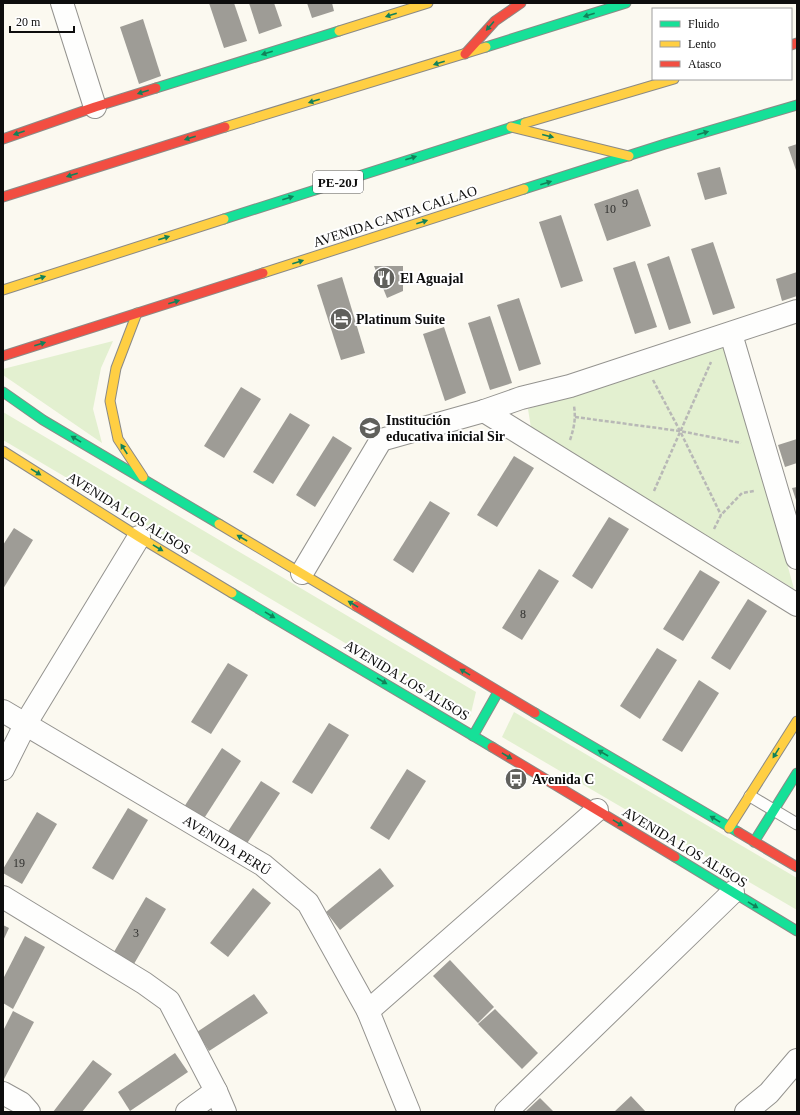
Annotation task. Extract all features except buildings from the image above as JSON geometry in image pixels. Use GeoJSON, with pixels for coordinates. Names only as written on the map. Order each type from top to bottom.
{"type":"FeatureCollection","features":[{"type":"Feature","properties":{"kind":"main road"},"geometry":{"type":"LineString","coordinates":[[3,139],[94,107],[428,3]]}},
{"type":"Feature","properties":{"kind":"main road"},"geometry":{"type":"LineString","coordinates":[[465,54],[495,21],[521,3]]}},
{"type":"Feature","properties":{"kind":"main road"},"geometry":{"type":"LineString","coordinates":[[3,197],[626,3]]}},
{"type":"Feature","properties":{"kind":"main road","name":"PE-20J"},"geometry":{"type":"LineString","coordinates":[[3,290],[510,127],[671,80]]}},
{"type":"Feature","properties":{"kind":"main road","name":"AVENIDA CANTA CALLAO"},"geometry":{"type":"LineString","coordinates":[[3,356],[665,144],[797,105]]}},
{"type":"Feature","properties":{"kind":"main road"},"geometry":{"type":"LineString","coordinates":[[510,127],[629,156]]}},
{"type":"Feature","properties":{"kind":"main road"},"geometry":{"type":"LineString","coordinates":[[137,313],[116,368],[110,401],[118,438],[146,481]]}},
{"type":"Feature","properties":{"kind":"main road"},"geometry":{"type":"LineString","coordinates":[[3,392],[44,420],[302,573],[498,692],[797,867]]}},
{"type":"Feature","properties":{"kind":"main road","name":"AVENIDA LOS ALISOS"},"geometry":{"type":"LineString","coordinates":[[3,451],[139,537],[474,736],[797,931]]}},
{"type":"Feature","properties":{"kind":"main road"},"geometry":{"type":"LineString","coordinates":[[474,736],[498,692]]}},
{"type":"Feature","properties":{"kind":"main road"},"geometry":{"type":"LineString","coordinates":[[729,828],[797,721]]}},
{"type":"Feature","properties":{"kind":"main road"},"geometry":{"type":"LineString","coordinates":[[754,842],[797,773]]}},
{"type":"Feature","properties":{"kind":"street"},"geometry":{"type":"LineString","coordinates":[[62,3],[94,107]]}},
{"type":"Feature","properties":{"kind":"street"},"geometry":{"type":"LineString","coordinates":[[302,573],[382,440],[484,411],[521,398],[570,386],[797,311]]}},
{"type":"Feature","properties":{"kind":"street"},"geometry":{"type":"LineString","coordinates":[[727,335],[765,448],[797,558]]}},
{"type":"Feature","properties":{"kind":"street"},"geometry":{"type":"LineString","coordinates":[[484,411],[797,605]]}},
{"type":"Feature","properties":{"kind":"street"},"geometry":{"type":"LineString","coordinates":[[3,769],[26,724],[139,537]]}},
{"type":"Feature","properties":{"kind":"street","name":"AVENIDA PERÚ"},"geometry":{"type":"LineString","coordinates":[[3,711],[264,865],[308,903],[368,1011],[409,1112]]}},
{"type":"Feature","properties":{"kind":"street"},"geometry":{"type":"LineString","coordinates":[[368,1011],[597,810]]}},
{"type":"Feature","properties":{"kind":"street"},"geometry":{"type":"LineString","coordinates":[[506,1112],[733,892]]}},
{"type":"Feature","properties":{"kind":"street"},"geometry":{"type":"LineString","coordinates":[[3,897],[144,983],[169,1001],[216,1091],[225,1112]]}},
{"type":"Feature","properties":{"kind":"street"},"geometry":{"type":"LineString","coordinates":[[746,1112],[769,1093],[797,1060]]}},
{"type":"Feature","properties":{"kind":"street"},"geometry":{"type":"LineString","coordinates":[[188,1112],[216,1091]]}},
{"type":"Feature","properties":{"kind":"street"},"geometry":{"type":"LineString","coordinates":[[3,1093],[21,1103],[29,1112]]}},
{"type":"Feature","properties":{"kind":"lane"},"geometry":{"type":"LineString","coordinates":[[750,796],[797,824]]}},
{"type":"Feature","properties":{"kind":"path"},"geometry":{"type":"LineString","coordinates":[[645,510],[680,431],[727,335]]}},
{"type":"Feature","properties":{"kind":"path"},"geometry":{"type":"LineString","coordinates":[[643,362],[680,431],[721,515]]}},
{"type":"Feature","properties":{"kind":"path"},"geometry":{"type":"LineString","coordinates":[[563,459],[573,431],[576,417],[570,386]]}},
{"type":"Feature","properties":{"kind":"path"},"geometry":{"type":"LineString","coordinates":[[576,417],[680,431],[765,448]]}},
{"type":"Feature","properties":{"kind":"path"},"geometry":{"type":"LineString","coordinates":[[706,548],[721,515],[742,493],[777,489]]}},
{"type":"Feature","properties":{"kind":"green space"},"geometry":{"type":"Polygon","coordinates":[[[113,341],[101,368],[93,409],[102,443],[3,375],[3,369],[113,341]]]}},
{"type":"Feature","properties":{"kind":"green space"},"geometry":{"type":"Polygon","coordinates":[[[727,343],[794,589],[531,428],[528,409],[727,343]]]}},
{"type":"Feature","properties":{"kind":"green space"},"geometry":{"type":"Polygon","coordinates":[[[3,412],[476,692],[470,717],[3,440],[3,412]]]}},
{"type":"Feature","properties":{"kind":"green space"},"geometry":{"type":"Polygon","coordinates":[[[514,712],[797,878],[797,910],[502,737],[514,712]]]}},
{"type":"Feature","properties":{"kind":"traffic: fast"},"geometry":{"type":"LineString","coordinates":[[486,47],[626,3]]}},
{"type":"Feature","properties":{"kind":"traffic: fast"},"geometry":{"type":"LineString","coordinates":[[156,88],[339,31]]}},
{"type":"Feature","properties":{"kind":"traffic: fast"},"geometry":{"type":"LineString","coordinates":[[524,189],[665,144],[797,105]]}},
{"type":"Feature","properties":{"kind":"traffic: fast"},"geometry":{"type":"LineString","coordinates":[[224,219],[525,123]]}},
{"type":"Feature","properties":{"kind":"traffic: fast"},"geometry":{"type":"LineString","coordinates":[[3,392],[43,420],[219,524]]}},
{"type":"Feature","properties":{"kind":"traffic: fast"},"geometry":{"type":"LineString","coordinates":[[232,593],[492,747]]}},
{"type":"Feature","properties":{"kind":"traffic: fast"},"geometry":{"type":"LineString","coordinates":[[473,736],[498,692]]}},
{"type":"Feature","properties":{"kind":"traffic: fast"},"geometry":{"type":"LineString","coordinates":[[535,713],[738,832]]}},
{"type":"Feature","properties":{"kind":"traffic: fast"},"geometry":{"type":"LineString","coordinates":[[754,842],[797,773]]}},
{"type":"Feature","properties":{"kind":"traffic: fast"},"geometry":{"type":"LineString","coordinates":[[675,857],[797,931]]}},
{"type":"Feature","properties":{"kind":"traffic: slow"},"geometry":{"type":"LineString","coordinates":[[339,31],[428,3]]}},
{"type":"Feature","properties":{"kind":"traffic: slow"},"geometry":{"type":"LineString","coordinates":[[225,127],[486,47]]}},
{"type":"Feature","properties":{"kind":"traffic: slow"},"geometry":{"type":"LineString","coordinates":[[525,123],[671,80]]}},
{"type":"Feature","properties":{"kind":"traffic: slow"},"geometry":{"type":"LineString","coordinates":[[511,127],[629,156]]}},
{"type":"Feature","properties":{"kind":"traffic: slow"},"geometry":{"type":"LineString","coordinates":[[263,273],[524,189]]}},
{"type":"Feature","properties":{"kind":"traffic: slow"},"geometry":{"type":"LineString","coordinates":[[3,290],[224,219]]}},
{"type":"Feature","properties":{"kind":"traffic: slow"},"geometry":{"type":"LineString","coordinates":[[137,313],[116,368],[110,401],[118,439],[143,477]]}},
{"type":"Feature","properties":{"kind":"traffic: slow"},"geometry":{"type":"LineString","coordinates":[[3,451],[139,537],[232,593]]}},
{"type":"Feature","properties":{"kind":"traffic: slow"},"geometry":{"type":"LineString","coordinates":[[219,524],[356,606]]}},
{"type":"Feature","properties":{"kind":"traffic: slow"},"geometry":{"type":"LineString","coordinates":[[729,828],[797,721]]}},
{"type":"Feature","properties":{"kind":"traffic: jam"},"geometry":{"type":"LineString","coordinates":[[465,54],[495,21],[521,3]]}},
{"type":"Feature","properties":{"kind":"traffic: jam"},"geometry":{"type":"LineString","coordinates":[[792,45],[797,43]]}},
{"type":"Feature","properties":{"kind":"traffic: jam"},"geometry":{"type":"LineString","coordinates":[[3,139],[95,107],[156,88]]}},
{"type":"Feature","properties":{"kind":"traffic: jam"},"geometry":{"type":"LineString","coordinates":[[3,197],[225,127]]}},
{"type":"Feature","properties":{"kind":"traffic: jam"},"geometry":{"type":"LineString","coordinates":[[3,356],[263,273]]}},
{"type":"Feature","properties":{"kind":"traffic: jam"},"geometry":{"type":"LineString","coordinates":[[356,606],[535,713]]}},
{"type":"Feature","properties":{"kind":"traffic: jam"},"geometry":{"type":"LineString","coordinates":[[492,747],[675,857]]}},
{"type":"Feature","properties":{"kind":"traffic: jam"},"geometry":{"type":"LineString","coordinates":[[738,832],[797,867]]}},
{"type":"Feature","properties":{"kind":"place","name":"El Aguajal"},"geometry":{"type":"Point","coordinates":[384,278]}},
{"type":"Feature","properties":{"kind":"place","name":"Platinum Suite"},"geometry":{"type":"Point","coordinates":[341,319]}},
{"type":"Feature","properties":{"kind":"place","name":"Institución educativa inicial Sir"},"geometry":{"type":"Point","coordinates":[370,428]}},
{"type":"Feature","properties":{"kind":"place","name":"Avenida C"},"geometry":{"type":"Point","coordinates":[516,779]}}]}
